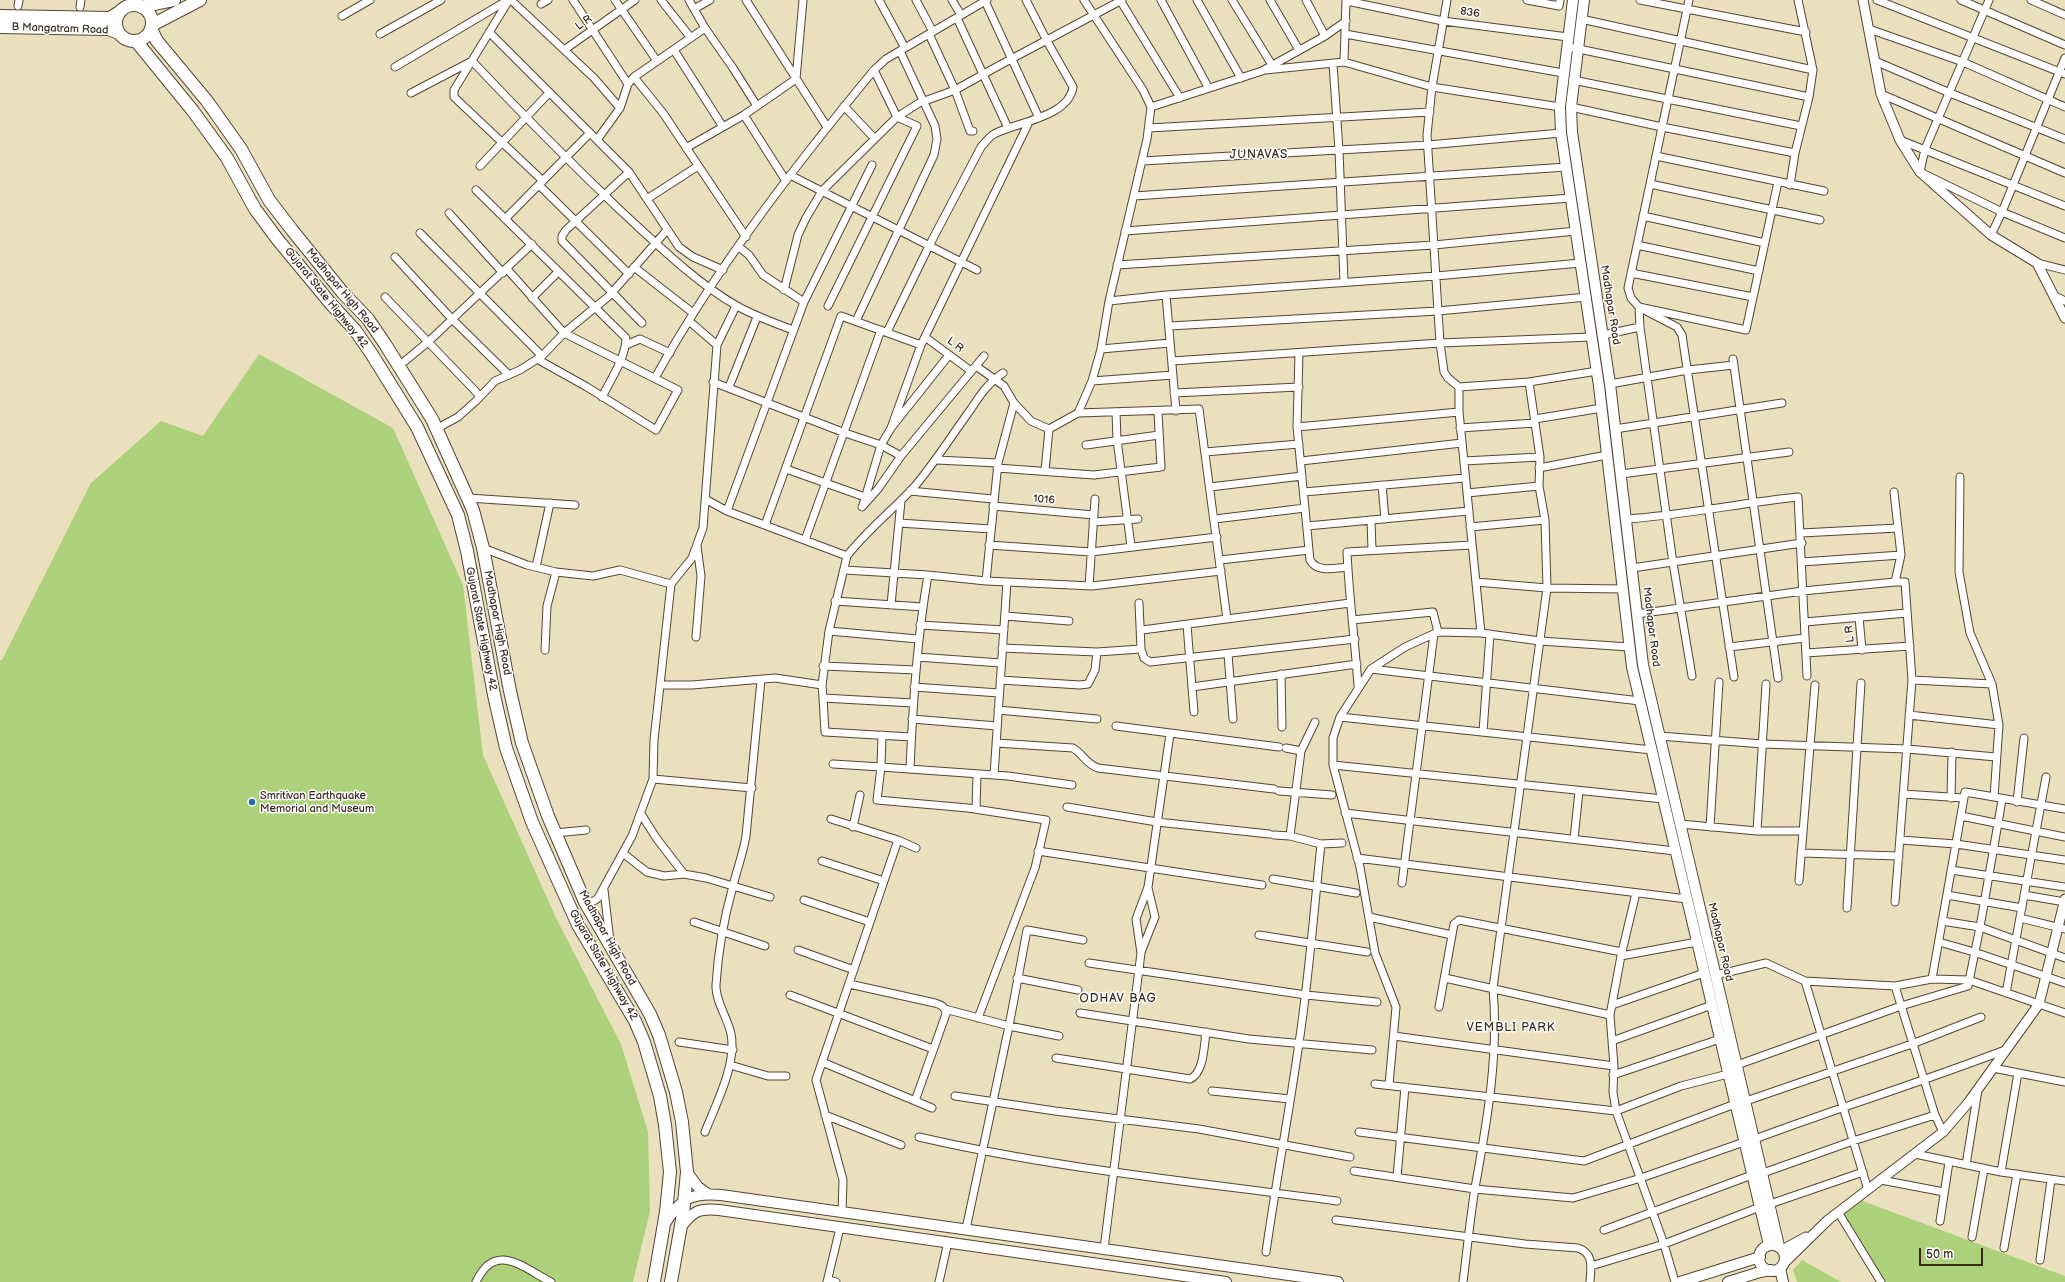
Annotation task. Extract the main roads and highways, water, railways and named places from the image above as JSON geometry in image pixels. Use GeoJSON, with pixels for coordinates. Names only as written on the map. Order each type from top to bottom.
{"type":"FeatureCollection","features":[{"type":"Feature","properties":{"kind":"main road"},"geometry":{"type":"LineString","coordinates":[[174,0],[141,7],[128,6],[121,11],[116,20],[119,33],[126,40],[136,41],[145,37],[151,27],[200,0]]}},
{"type":"Feature","properties":{"kind":"main road","name":"Madhapar Road"},"geometry":{"type":"LineString","coordinates":[[1573,0],[1560,106],[1561,133],[1587,296],[1610,384],[1643,665],[1763,1173],[1777,1247]]}},
{"type":"Feature","properties":{"kind":"main road","name":"Madhapar Road"},"geometry":{"type":"LineString","coordinates":[[1584,0],[1573,80],[1571,107],[1572,132],[1598,336],[1597,371],[1629,647],[1640,701],[1752,1175],[1760,1207],[1777,1247]]}},
{"type":"Feature","properties":{"kind":"main road"},"geometry":{"type":"LineString","coordinates":[[141,7],[150,16],[151,27]]}},
{"type":"Feature","properties":{"kind":"main road","name":"B Mangatram Road"},"geometry":{"type":"LineString","coordinates":[[0,16],[110,18],[121,11]]}},
{"type":"Feature","properties":{"kind":"main road","name":"B Mangatram Road"},"geometry":{"type":"LineString","coordinates":[[0,27],[108,29],[119,33]]}},
{"type":"Feature","properties":{"kind":"main road","name":"Madhapar High Road"},"geometry":{"type":"LineString","coordinates":[[151,27],[160,45],[207,101],[241,149],[269,200],[343,293],[368,319],[432,419],[474,510],[483,548],[510,691],[522,743],[555,833],[585,902],[650,1014],[660,1036],[676,1092],[682,1122],[687,1172],[681,1227],[671,1282]]}},
{"type":"Feature","properties":{"kind":"main road","name":"Gujarat State Highway 42"},"geometry":{"type":"LineString","coordinates":[[136,41],[193,111],[227,158],[255,209],[278,240],[331,304],[355,330],[367,347],[417,427],[458,515],[467,551],[494,694],[506,748],[532,822],[578,925],[635,1022],[652,1068],[665,1125],[670,1172],[664,1225],[654,1282]]}},
{"type":"Feature","properties":{"kind":"main road"},"geometry":{"type":"LineString","coordinates":[[687,1172],[698,1186],[708,1194]]}},
{"type":"Feature","properties":{"kind":"main road"},"geometry":{"type":"LineString","coordinates":[[664,1225],[684,1202],[696,1194],[708,1194],[1338,1282]]}},
{"type":"Feature","properties":{"kind":"main road"},"geometry":{"type":"LineString","coordinates":[[681,1227],[691,1215],[700,1210],[708,1209],[948,1242],[1210,1281],[1226,1282]]}},
{"type":"Feature","properties":{"kind":"main road"},"geometry":{"type":"LineString","coordinates":[[1778,1268],[1763,1266],[1760,1256],[1761,1251],[1777,1247],[1785,1254],[1778,1268],[1783,1282]]}},
{"type":"Feature","properties":{"kind":"main road"},"geometry":{"type":"LineString","coordinates":[[1680,1282],[1760,1256]]}},
{"type":"Feature","properties":{"kind":"main road"},"geometry":{"type":"LineString","coordinates":[[1728,1282],[1778,1268]]}},
{"type":"Feature","properties":{"kind":"place","name":"Smritivan Earthquake Memorial and Museum"},"geometry":{"type":"Point","coordinates":[252,802]}},
{"type":"Feature","properties":{"kind":"district","name":"JUNAVAS"},"geometry":{"type":"Point","coordinates":[1259,155]}},
{"type":"Feature","properties":{"kind":"district","name":"ODHAV BAG"},"geometry":{"type":"Point","coordinates":[1118,999]}},
{"type":"Feature","properties":{"kind":"district","name":"VEMBLI PARK"},"geometry":{"type":"Point","coordinates":[1511,1028]}}]}
